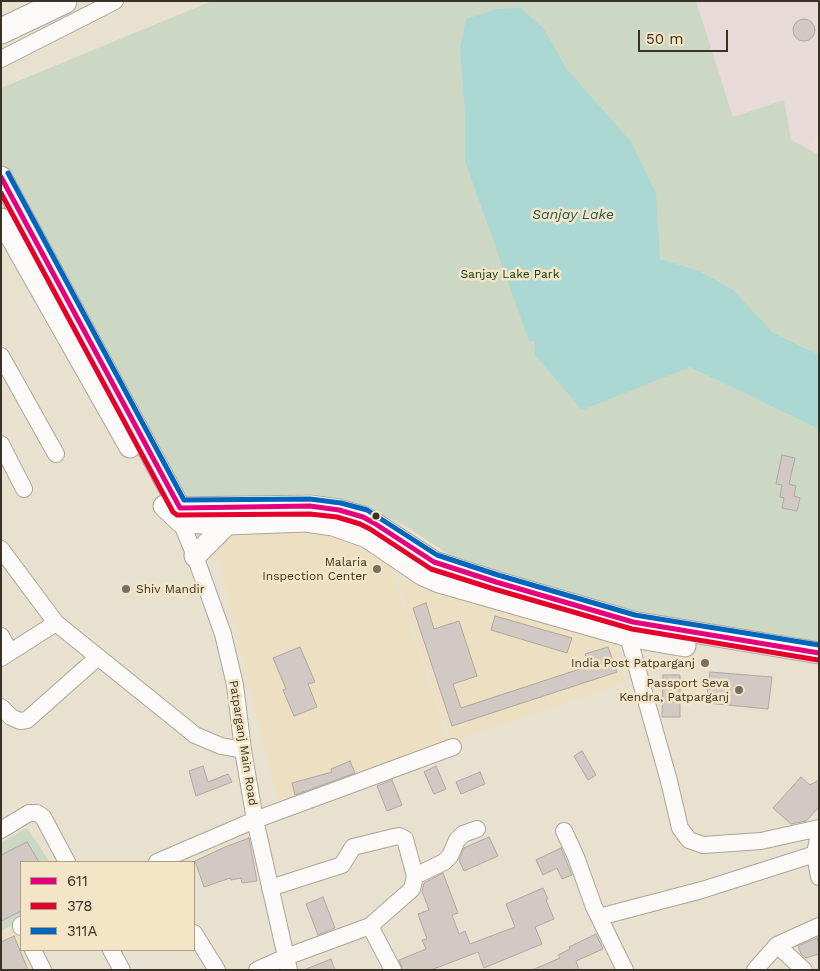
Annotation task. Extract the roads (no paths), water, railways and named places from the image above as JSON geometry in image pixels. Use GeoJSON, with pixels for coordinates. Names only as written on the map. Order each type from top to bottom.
{"type":"FeatureCollection","features":[{"type":"Feature","properties":{"kind":"highway"},"geometry":{"type":"LineString","coordinates":[[1,31],[64,1]]}},
{"type":"Feature","properties":{"kind":"main road"},"geometry":{"type":"LineString","coordinates":[[1,177],[180,515]]}},
{"type":"Feature","properties":{"kind":"main road"},"geometry":{"type":"LineString","coordinates":[[1,219],[165,509],[180,515],[227,524],[306,521],[341,527],[367,537],[423,575],[439,582],[628,636],[819,668]]}},
{"type":"Feature","properties":{"kind":"main road"},"geometry":{"type":"LineString","coordinates":[[180,515],[310,506],[339,510],[363,517],[374,523],[434,562],[487,580],[632,622],[819,653]]}},
{"type":"Feature","properties":{"kind":"main road"},"geometry":{"type":"LineString","coordinates":[[195,556],[227,524]]}},
{"type":"Feature","properties":{"kind":"street"},"geometry":{"type":"LineString","coordinates":[[1,59],[115,1]]}},
{"type":"Feature","properties":{"kind":"street"},"geometry":{"type":"LineString","coordinates":[[1,356],[56,454]]}},
{"type":"Feature","properties":{"kind":"street"},"geometry":{"type":"LineString","coordinates":[[1,444],[24,489]]}},
{"type":"Feature","properties":{"kind":"street","name":"Patparganj Main Road"},"geometry":{"type":"LineString","coordinates":[[180,515],[223,634],[235,685],[243,750],[255,820],[287,963]]}},
{"type":"Feature","properties":{"kind":"street"},"geometry":{"type":"LineString","coordinates":[[1,549],[56,623],[195,735],[221,746],[243,750]]}},
{"type":"Feature","properties":{"kind":"street"},"geometry":{"type":"LineString","coordinates":[[1,636],[6,655],[56,623]]}},
{"type":"Feature","properties":{"kind":"street"},"geometry":{"type":"LineString","coordinates":[[628,636],[669,781],[680,828],[689,840],[703,845],[762,841],[819,828]]}},
{"type":"Feature","properties":{"kind":"street"},"geometry":{"type":"LineString","coordinates":[[1,706],[12,717],[20,721],[27,720],[98,657]]}},
{"type":"Feature","properties":{"kind":"street"},"geometry":{"type":"LineString","coordinates":[[159,861],[255,820],[453,748]]}},
{"type":"Feature","properties":{"kind":"street"},"geometry":{"type":"LineString","coordinates":[[1,830],[29,813],[37,813],[43,817],[66,861]]}},
{"type":"Feature","properties":{"kind":"street"},"geometry":{"type":"LineString","coordinates":[[415,876],[444,862],[450,856],[457,840],[462,834],[477,829]]}},
{"type":"Feature","properties":{"kind":"street"},"geometry":{"type":"LineString","coordinates":[[564,832],[576,856],[599,917],[624,970]]}},
{"type":"Feature","properties":{"kind":"street"},"geometry":{"type":"LineString","coordinates":[[819,833],[814,854],[819,877]]}},
{"type":"Feature","properties":{"kind":"street"},"geometry":{"type":"LineString","coordinates":[[257,970],[287,963],[370,926],[412,889],[415,876],[405,839],[399,836],[353,847],[342,865],[270,888]]}},
{"type":"Feature","properties":{"kind":"street"},"geometry":{"type":"LineString","coordinates":[[599,917],[702,890],[814,854]]}},
{"type":"Feature","properties":{"kind":"street"},"geometry":{"type":"LineString","coordinates":[[370,926],[393,970]]}},
{"type":"Feature","properties":{"kind":"street"},"geometry":{"type":"LineString","coordinates":[[755,970],[777,945],[819,926]]}},
{"type":"Feature","properties":{"kind":"street"},"geometry":{"type":"LineString","coordinates":[[195,935],[216,970]]}},
{"type":"Feature","properties":{"kind":"street"},"geometry":{"type":"LineString","coordinates":[[777,945],[804,970]]}},
{"type":"Feature","properties":{"kind":"street"},"geometry":{"type":"LineString","coordinates":[[34,951],[43,970]]}},
{"type":"Feature","properties":{"kind":"street"},"geometry":{"type":"LineString","coordinates":[[112,951],[122,970]]}},
{"type":"Feature","properties":{"kind":"water","name":"Sanjay Lake"},"geometry":{"type":"Polygon","coordinates":[[[521,8],[544,29],[566,68],[631,142],[656,193],[660,259],[699,271],[732,289],[773,333],[819,355],[819,429],[690,367],[582,410],[535,355],[535,341],[529,341],[465,161],[465,113],[460,49],[466,19],[497,9],[521,8]]]}},
{"type":"Feature","properties":{"kind":"place","name":"Malaria Inspection Center"},"geometry":{"type":"Point","coordinates":[377,569]}},
{"type":"Feature","properties":{"kind":"place","name":"Shiv Mandir"},"geometry":{"type":"Point","coordinates":[126,589]}},
{"type":"Feature","properties":{"kind":"place","name":"India Post Patparganj"},"geometry":{"type":"Point","coordinates":[705,663]}},
{"type":"Feature","properties":{"kind":"place","name":"Passport Seva Kendra, Patparganj"},"geometry":{"type":"Point","coordinates":[739,690]}},
{"type":"Feature","properties":{"kind":"park label","name":"Sanjay Lake Park"},"geometry":{"type":"Point","coordinates":[510,274]}}]}
